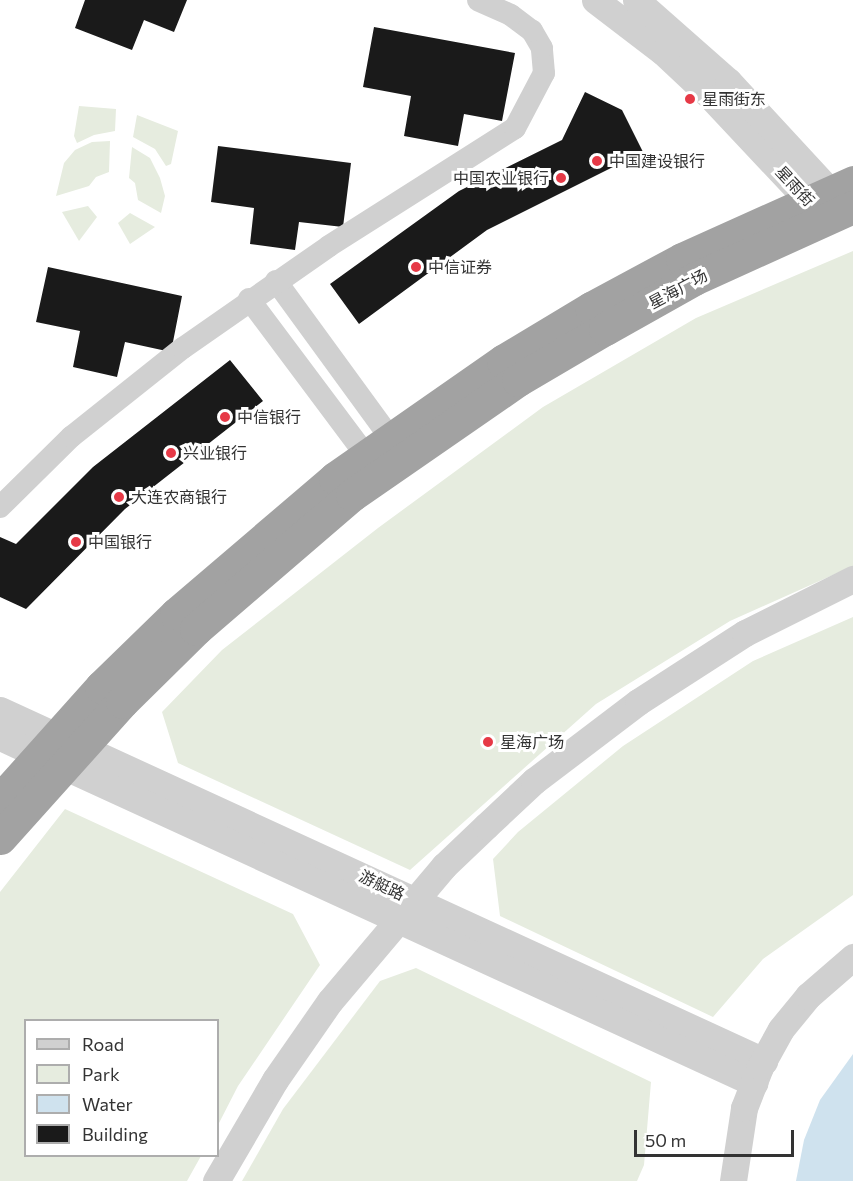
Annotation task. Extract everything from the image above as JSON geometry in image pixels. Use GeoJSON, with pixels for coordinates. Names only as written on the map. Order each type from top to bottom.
{"type":"FeatureCollection","features":[{"type":"Feature","properties":{"kind":"highway","name":"星海广场"},"geometry":{"type":"LineString","coordinates":[[0,800],[60,751],[272,561],[390,462],[518,380],[834,200]]}},
{"type":"Feature","properties":{"kind":"highway","name":"星海广场"},"geometry":{"type":"LineString","coordinates":[[0,838],[60,751]]}},
{"type":"Feature","properties":{"kind":"street"},"geometry":{"type":"LineString","coordinates":[[0,507],[71,437],[249,299],[515,128],[544,73],[542,48],[532,31],[511,15],[478,0]]}},
{"type":"Feature","properties":{"kind":"street","name":"星雨街"},"geometry":{"type":"LineString","coordinates":[[596,0],[663,52],[711,97],[834,200]]}},
{"type":"Feature","properties":{"kind":"street","name":"星雨街"},"geometry":{"type":"LineString","coordinates":[[636,0],[728,81],[834,200]]}},
{"type":"Feature","properties":{"kind":"street"},"geometry":{"type":"LineString","coordinates":[[276,281],[390,462]]}},
{"type":"Feature","properties":{"kind":"street"},"geometry":{"type":"LineString","coordinates":[[249,299],[390,462]]}},
{"type":"Feature","properties":{"kind":"street"},"geometry":{"type":"LineString","coordinates":[[216,1181],[305,1035],[444,866],[534,781],[638,702],[746,633],[853,579]]}},
{"type":"Feature","properties":{"kind":"street","name":"游艇路"},"geometry":{"type":"LineString","coordinates":[[0,710],[60,751],[759,1072]]}},
{"type":"Feature","properties":{"kind":"street","name":"游艇路"},"geometry":{"type":"LineString","coordinates":[[0,737],[60,751]]}},
{"type":"Feature","properties":{"kind":"street"},"geometry":{"type":"LineString","coordinates":[[733,1181],[734,1153],[759,1072],[781,1029],[808,996],[853,957]]}},
{"type":"Feature","properties":{"kind":"green space"},"geometry":{"type":"Polygon","coordinates":[[[79,106],[116,109],[115,131],[94,135],[77,143],[74,136],[79,106]]]}},
{"type":"Feature","properties":{"kind":"green space"},"geometry":{"type":"Polygon","coordinates":[[[137,115],[178,131],[171,164],[166,166],[155,149],[133,137],[137,115]]]}},
{"type":"Feature","properties":{"kind":"green space"},"geometry":{"type":"Polygon","coordinates":[[[110,141],[109,172],[96,177],[89,186],[56,196],[64,163],[75,150],[92,142],[110,141]]]}},
{"type":"Feature","properties":{"kind":"green space"},"geometry":{"type":"Polygon","coordinates":[[[132,147],[150,158],[160,178],[165,196],[161,213],[138,200],[135,183],[129,178],[132,147]]]}},
{"type":"Feature","properties":{"kind":"green space"},"geometry":{"type":"Polygon","coordinates":[[[88,206],[97,217],[79,241],[62,212],[88,206]]]}},
{"type":"Feature","properties":{"kind":"green space"},"geometry":{"type":"Polygon","coordinates":[[[130,213],[155,227],[130,244],[118,223],[130,213]]]}},
{"type":"Feature","properties":{"kind":"green space"},"geometry":{"type":"Polygon","coordinates":[[[853,251],[853,566],[730,621],[596,704],[410,870],[178,763],[162,712],[222,650],[378,528],[543,407],[696,318],[853,251]]]}},
{"type":"Feature","properties":{"kind":"green space"},"geometry":{"type":"Polygon","coordinates":[[[853,617],[853,895],[763,959],[713,1017],[500,916],[493,859],[518,832],[623,746],[753,661],[853,617]]]}},
{"type":"Feature","properties":{"kind":"green space"},"geometry":{"type":"Polygon","coordinates":[[[65,809],[293,914],[320,965],[238,1086],[219,1123],[219,1019],[24,1019],[24,1157],[200,1157],[187,1181],[0,1181],[0,892],[65,809]]]}},
{"type":"Feature","properties":{"kind":"green space"},"geometry":{"type":"Polygon","coordinates":[[[416,968],[651,1082],[644,1165],[637,1181],[242,1181],[283,1109],[380,981],[416,968]]]}},
{"type":"Feature","properties":{"kind":"water"},"geometry":{"type":"Polygon","coordinates":[[[853,1054],[853,1181],[796,1181],[804,1140],[820,1100],[853,1054]]]}},
{"type":"Feature","properties":{"kind":"building"},"geometry":{"type":"Polygon","coordinates":[[[85,0],[187,0],[174,32],[144,20],[132,50],[75,28],[85,0]]]}},
{"type":"Feature","properties":{"kind":"building"},"geometry":{"type":"Polygon","coordinates":[[[374,27],[515,53],[502,121],[464,114],[458,146],[404,136],[411,96],[363,87],[374,27]]]}},
{"type":"Feature","properties":{"kind":"building"},"geometry":{"type":"Polygon","coordinates":[[[585,92],[622,110],[643,152],[487,230],[359,324],[330,284],[459,191],[562,140],[585,92]]]}},
{"type":"Feature","properties":{"kind":"building"},"geometry":{"type":"Polygon","coordinates":[[[218,146],[351,163],[343,227],[299,222],[295,250],[250,244],[254,208],[211,202],[218,146]]]}},
{"type":"Feature","properties":{"kind":"building"},"geometry":{"type":"Polygon","coordinates":[[[48,267],[182,296],[171,352],[125,342],[117,377],[73,367],[80,331],[36,322],[48,267]]]}},
{"type":"Feature","properties":{"kind":"building"},"geometry":{"type":"Polygon","coordinates":[[[230,360],[263,401],[125,509],[26,609],[0,597],[0,537],[16,544],[93,467],[230,360]]]}},
{"type":"Feature","properties":{"kind":"place","name":"星雨街东"},"geometry":{"type":"Point","coordinates":[690,99]}},
{"type":"Feature","properties":{"kind":"place","name":"中国建设银行"},"geometry":{"type":"Point","coordinates":[597,161]}},
{"type":"Feature","properties":{"kind":"place","name":"中国农业银行"},"geometry":{"type":"Point","coordinates":[561,178]}},
{"type":"Feature","properties":{"kind":"place","name":"中信证券"},"geometry":{"type":"Point","coordinates":[416,267]}},
{"type":"Feature","properties":{"kind":"place","name":"中信银行"},"geometry":{"type":"Point","coordinates":[225,417]}},
{"type":"Feature","properties":{"kind":"place","name":"兴业银行"},"geometry":{"type":"Point","coordinates":[171,453]}},
{"type":"Feature","properties":{"kind":"place","name":"大连农商银行"},"geometry":{"type":"Point","coordinates":[119,497]}},
{"type":"Feature","properties":{"kind":"place","name":"中国银行"},"geometry":{"type":"Point","coordinates":[76,542]}},
{"type":"Feature","properties":{"kind":"place","name":"星海广场"},"geometry":{"type":"Point","coordinates":[488,742]}}]}
